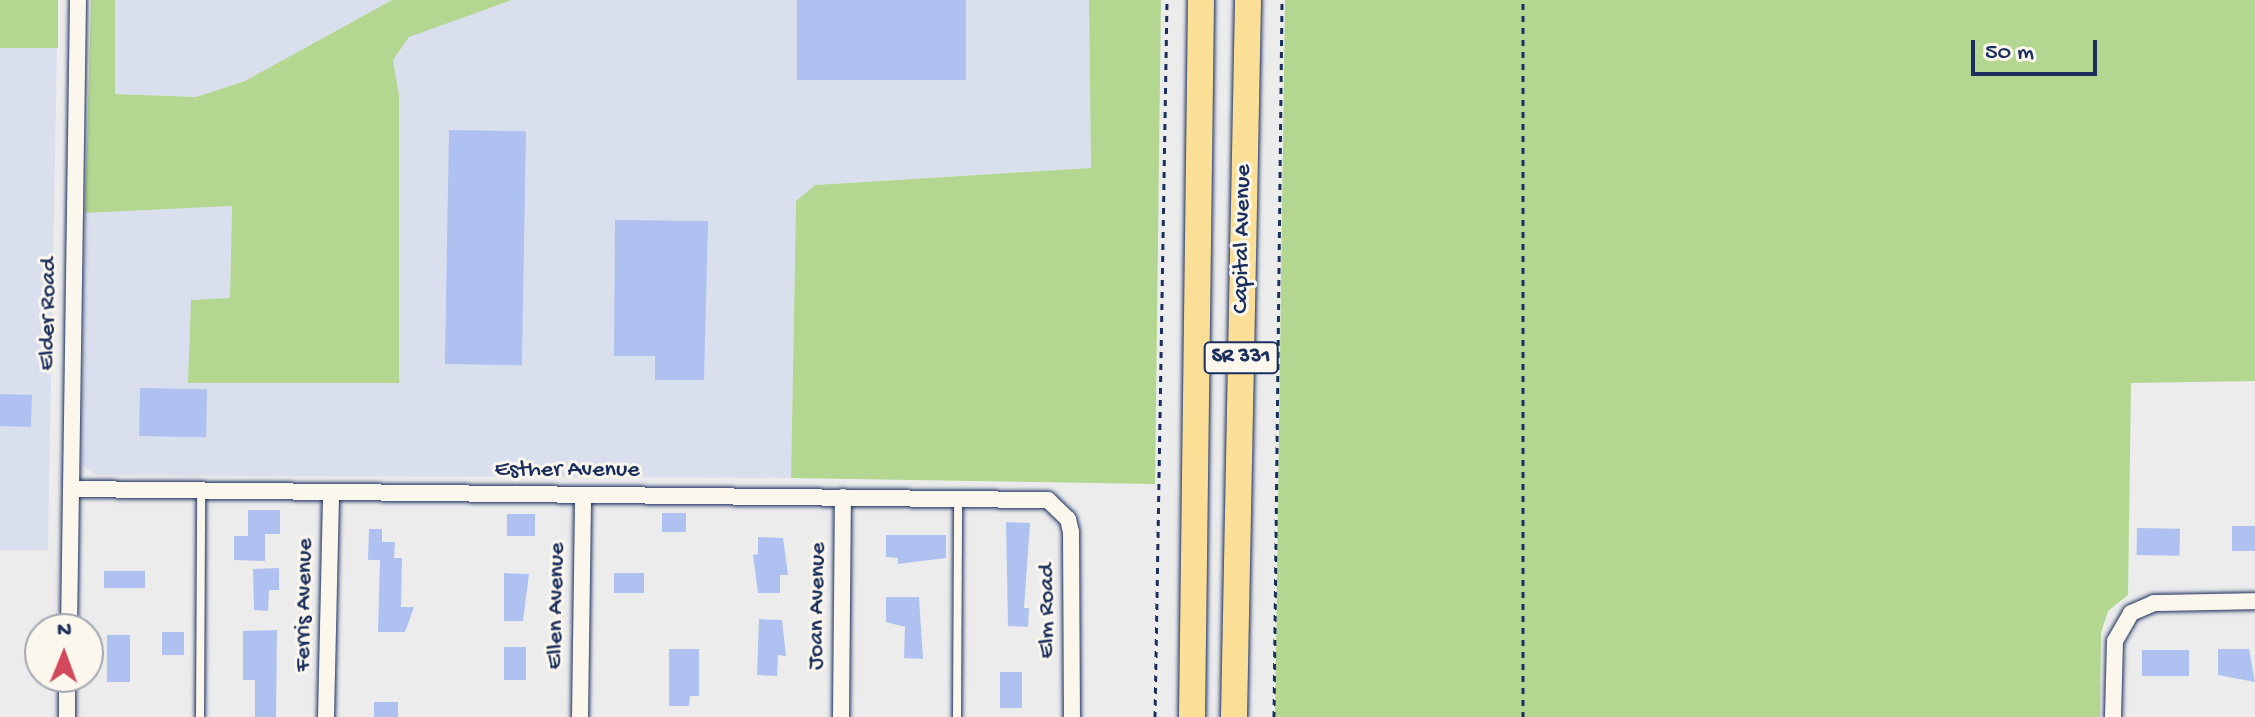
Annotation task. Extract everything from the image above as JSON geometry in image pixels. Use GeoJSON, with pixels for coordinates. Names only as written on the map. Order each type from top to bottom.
{"type":"FeatureCollection","features":[{"type":"Feature","properties":{"kind":"highway","name":"Capital Avenue"},"geometry":{"type":"LineString","coordinates":[[1192,717],[1201,0]]}},
{"type":"Feature","properties":{"kind":"highway","name":"Capital Avenue"},"geometry":{"type":"LineString","coordinates":[[1234,717],[1248,0]]}},
{"type":"Feature","properties":{"kind":"street","name":"Elder Road"},"geometry":{"type":"LineString","coordinates":[[69,613],[78,0]]}},
{"type":"Feature","properties":{"kind":"street","name":"Esther Avenue"},"geometry":{"type":"LineString","coordinates":[[72,489],[1039,498],[1060,508]]}},
{"type":"Feature","properties":{"kind":"street","name":"Ferris Avenue"},"geometry":{"type":"LineString","coordinates":[[326,717],[331,493]]}},
{"type":"Feature","properties":{"kind":"street","name":"Ellen Avenue"},"geometry":{"type":"LineString","coordinates":[[580,717],[583,496]]}},
{"type":"Feature","properties":{"kind":"street","name":"Joan Avenue"},"geometry":{"type":"LineString","coordinates":[[841,717],[843,497]]}},
{"type":"Feature","properties":{"kind":"street","name":"Elm Road"},"geometry":{"type":"LineString","coordinates":[[1060,508],[1071,532],[1072,717]]}},
{"type":"Feature","properties":{"kind":"street"},"geometry":{"type":"LineString","coordinates":[[2113,717],[2115,641],[2131,613],[2154,603],[2255,601]]}},
{"type":"Feature","properties":{"kind":"street"},"geometry":{"type":"LineString","coordinates":[[67,693],[67,717]]}},
{"type":"Feature","properties":{"kind":"lane"},"geometry":{"type":"LineString","coordinates":[[200,717],[201,492]]}},
{"type":"Feature","properties":{"kind":"lane"},"geometry":{"type":"LineString","coordinates":[[957,717],[958,498]]}},
{"type":"Feature","properties":{"kind":"path"},"geometry":{"type":"LineString","coordinates":[[1155,717],[1167,0]]}},
{"type":"Feature","properties":{"kind":"path"},"geometry":{"type":"LineString","coordinates":[[1274,717],[1282,0]]}},
{"type":"Feature","properties":{"kind":"path"},"geometry":{"type":"LineString","coordinates":[[1523,0],[1523,717]]}},
{"type":"Feature","properties":{"kind":"shaded area"},"geometry":{"type":"Polygon","coordinates":[[[115,0],[392,0],[245,81],[196,97],[115,94],[115,0]]]}},
{"type":"Feature","properties":{"kind":"shaded area"},"geometry":{"type":"Polygon","coordinates":[[[512,0],[1089,0],[1092,168],[815,185],[796,201],[791,478],[96,475],[82,465],[85,213],[232,206],[230,298],[188,383],[399,95],[393,60],[408,37],[512,0]]]}},
{"type":"Feature","properties":{"kind":"shaded area"},"geometry":{"type":"Polygon","coordinates":[[[0,48],[57,48],[48,550],[0,550],[0,48]]]}},
{"type":"Feature","properties":{"kind":"green space"},"geometry":{"type":"Polygon","coordinates":[[[0,0],[58,0],[58,48],[0,48],[0,0]]]}},
{"type":"Feature","properties":{"kind":"green space"},"geometry":{"type":"Polygon","coordinates":[[[91,0],[115,0],[115,94],[196,97],[245,81],[392,0],[512,0],[409,37],[393,60],[399,95],[399,383],[188,383],[191,300],[230,298],[232,206],[85,213],[91,0]]]}},
{"type":"Feature","properties":{"kind":"green space"},"geometry":{"type":"Polygon","coordinates":[[[1089,0],[1161,0],[1155,484],[791,478],[796,201],[815,185],[1091,168],[1089,0]]]}},
{"type":"Feature","properties":{"kind":"green space"},"geometry":{"type":"Polygon","coordinates":[[[1285,0],[2255,0],[2255,381],[2131,383],[2128,595],[2108,611],[2101,633],[2100,717],[1275,717],[1285,0]]]}},
{"type":"Feature","properties":{"kind":"building"},"geometry":{"type":"Polygon","coordinates":[[[797,0],[966,0],[966,80],[797,80],[797,0]]]}},
{"type":"Feature","properties":{"kind":"building"},"geometry":{"type":"Polygon","coordinates":[[[449,130],[526,131],[522,365],[445,364],[449,130]]]}},
{"type":"Feature","properties":{"kind":"building"},"geometry":{"type":"Polygon","coordinates":[[[615,220],[708,221],[704,380],[655,380],[655,356],[614,356],[615,220]]]}},
{"type":"Feature","properties":{"kind":"building"},"geometry":{"type":"Polygon","coordinates":[[[140,388],[207,389],[206,437],[139,436],[140,388]]]}},
{"type":"Feature","properties":{"kind":"building"},"geometry":{"type":"Polygon","coordinates":[[[0,394],[32,395],[31,427],[0,426],[0,394]]]}},
{"type":"Feature","properties":{"kind":"building"},"geometry":{"type":"Polygon","coordinates":[[[248,510],[280,510],[280,534],[265,534],[265,561],[234,560],[234,536],[248,536],[248,510]]]}},
{"type":"Feature","properties":{"kind":"building"},"geometry":{"type":"Polygon","coordinates":[[[662,513],[686,513],[686,532],[662,532],[662,513]]]}},
{"type":"Feature","properties":{"kind":"building"},"geometry":{"type":"Polygon","coordinates":[[[507,514],[535,514],[535,536],[507,536],[507,514]]]}},
{"type":"Feature","properties":{"kind":"building"},"geometry":{"type":"Polygon","coordinates":[[[1006,522],[1030,523],[1024,608],[1029,608],[1028,627],[1008,626],[1006,522]]]}},
{"type":"Feature","properties":{"kind":"building"},"geometry":{"type":"Polygon","coordinates":[[[2232,526],[2255,526],[2255,551],[2232,551],[2232,526]]]}},
{"type":"Feature","properties":{"kind":"building"},"geometry":{"type":"Polygon","coordinates":[[[2137,528],[2180,529],[2180,556],[2137,555],[2137,528]]]}},
{"type":"Feature","properties":{"kind":"building"},"geometry":{"type":"Polygon","coordinates":[[[369,529],[382,529],[382,542],[395,542],[394,558],[402,558],[401,607],[414,607],[405,632],[378,632],[380,560],[368,560],[369,529]]]}},
{"type":"Feature","properties":{"kind":"building"},"geometry":{"type":"Polygon","coordinates":[[[886,535],[946,535],[946,558],[898,564],[898,558],[886,557],[886,535]]]}},
{"type":"Feature","properties":{"kind":"building"},"geometry":{"type":"Polygon","coordinates":[[[758,537],[783,538],[788,575],[780,575],[780,593],[758,593],[753,555],[758,554],[758,537]]]}},
{"type":"Feature","properties":{"kind":"building"},"geometry":{"type":"Polygon","coordinates":[[[279,568],[279,590],[269,590],[268,611],[254,610],[253,569],[279,568]]]}},
{"type":"Feature","properties":{"kind":"building"},"geometry":{"type":"Polygon","coordinates":[[[104,571],[145,571],[145,588],[104,588],[104,571]]]}},
{"type":"Feature","properties":{"kind":"building"},"geometry":{"type":"Polygon","coordinates":[[[504,573],[529,574],[523,621],[504,621],[504,573]]]}},
{"type":"Feature","properties":{"kind":"building"},"geometry":{"type":"Polygon","coordinates":[[[614,573],[644,573],[644,593],[614,593],[614,573]]]}},
{"type":"Feature","properties":{"kind":"building"},"geometry":{"type":"Polygon","coordinates":[[[886,597],[919,597],[923,659],[904,658],[905,627],[886,622],[886,597]]]}},
{"type":"Feature","properties":{"kind":"building"},"geometry":{"type":"Polygon","coordinates":[[[759,619],[782,620],[786,656],[778,655],[777,676],[757,675],[759,619]]]}},
{"type":"Feature","properties":{"kind":"building"},"geometry":{"type":"Polygon","coordinates":[[[277,630],[276,717],[255,717],[255,680],[243,680],[243,631],[277,630]]]}},
{"type":"Feature","properties":{"kind":"building"},"geometry":{"type":"Polygon","coordinates":[[[162,632],[184,632],[184,655],[162,655],[162,632]]]}},
{"type":"Feature","properties":{"kind":"building"},"geometry":{"type":"Polygon","coordinates":[[[107,635],[130,635],[130,682],[107,682],[107,635]]]}},
{"type":"Feature","properties":{"kind":"building"},"geometry":{"type":"Polygon","coordinates":[[[504,647],[526,647],[526,680],[504,680],[504,647]]]}},
{"type":"Feature","properties":{"kind":"building"},"geometry":{"type":"Polygon","coordinates":[[[669,649],[699,649],[699,696],[690,696],[689,706],[669,706],[669,649]]]}},
{"type":"Feature","properties":{"kind":"building"},"geometry":{"type":"Polygon","coordinates":[[[2218,649],[2249,649],[2255,682],[2218,675],[2218,649]]]}},
{"type":"Feature","properties":{"kind":"building"},"geometry":{"type":"Polygon","coordinates":[[[2142,650],[2189,650],[2189,676],[2142,676],[2142,650]]]}},
{"type":"Feature","properties":{"kind":"building"},"geometry":{"type":"Polygon","coordinates":[[[1000,672],[1022,672],[1022,708],[1000,708],[1000,672]]]}},
{"type":"Feature","properties":{"kind":"building"},"geometry":{"type":"Polygon","coordinates":[[[374,702],[398,702],[398,717],[374,717],[374,702]]]}}]}
